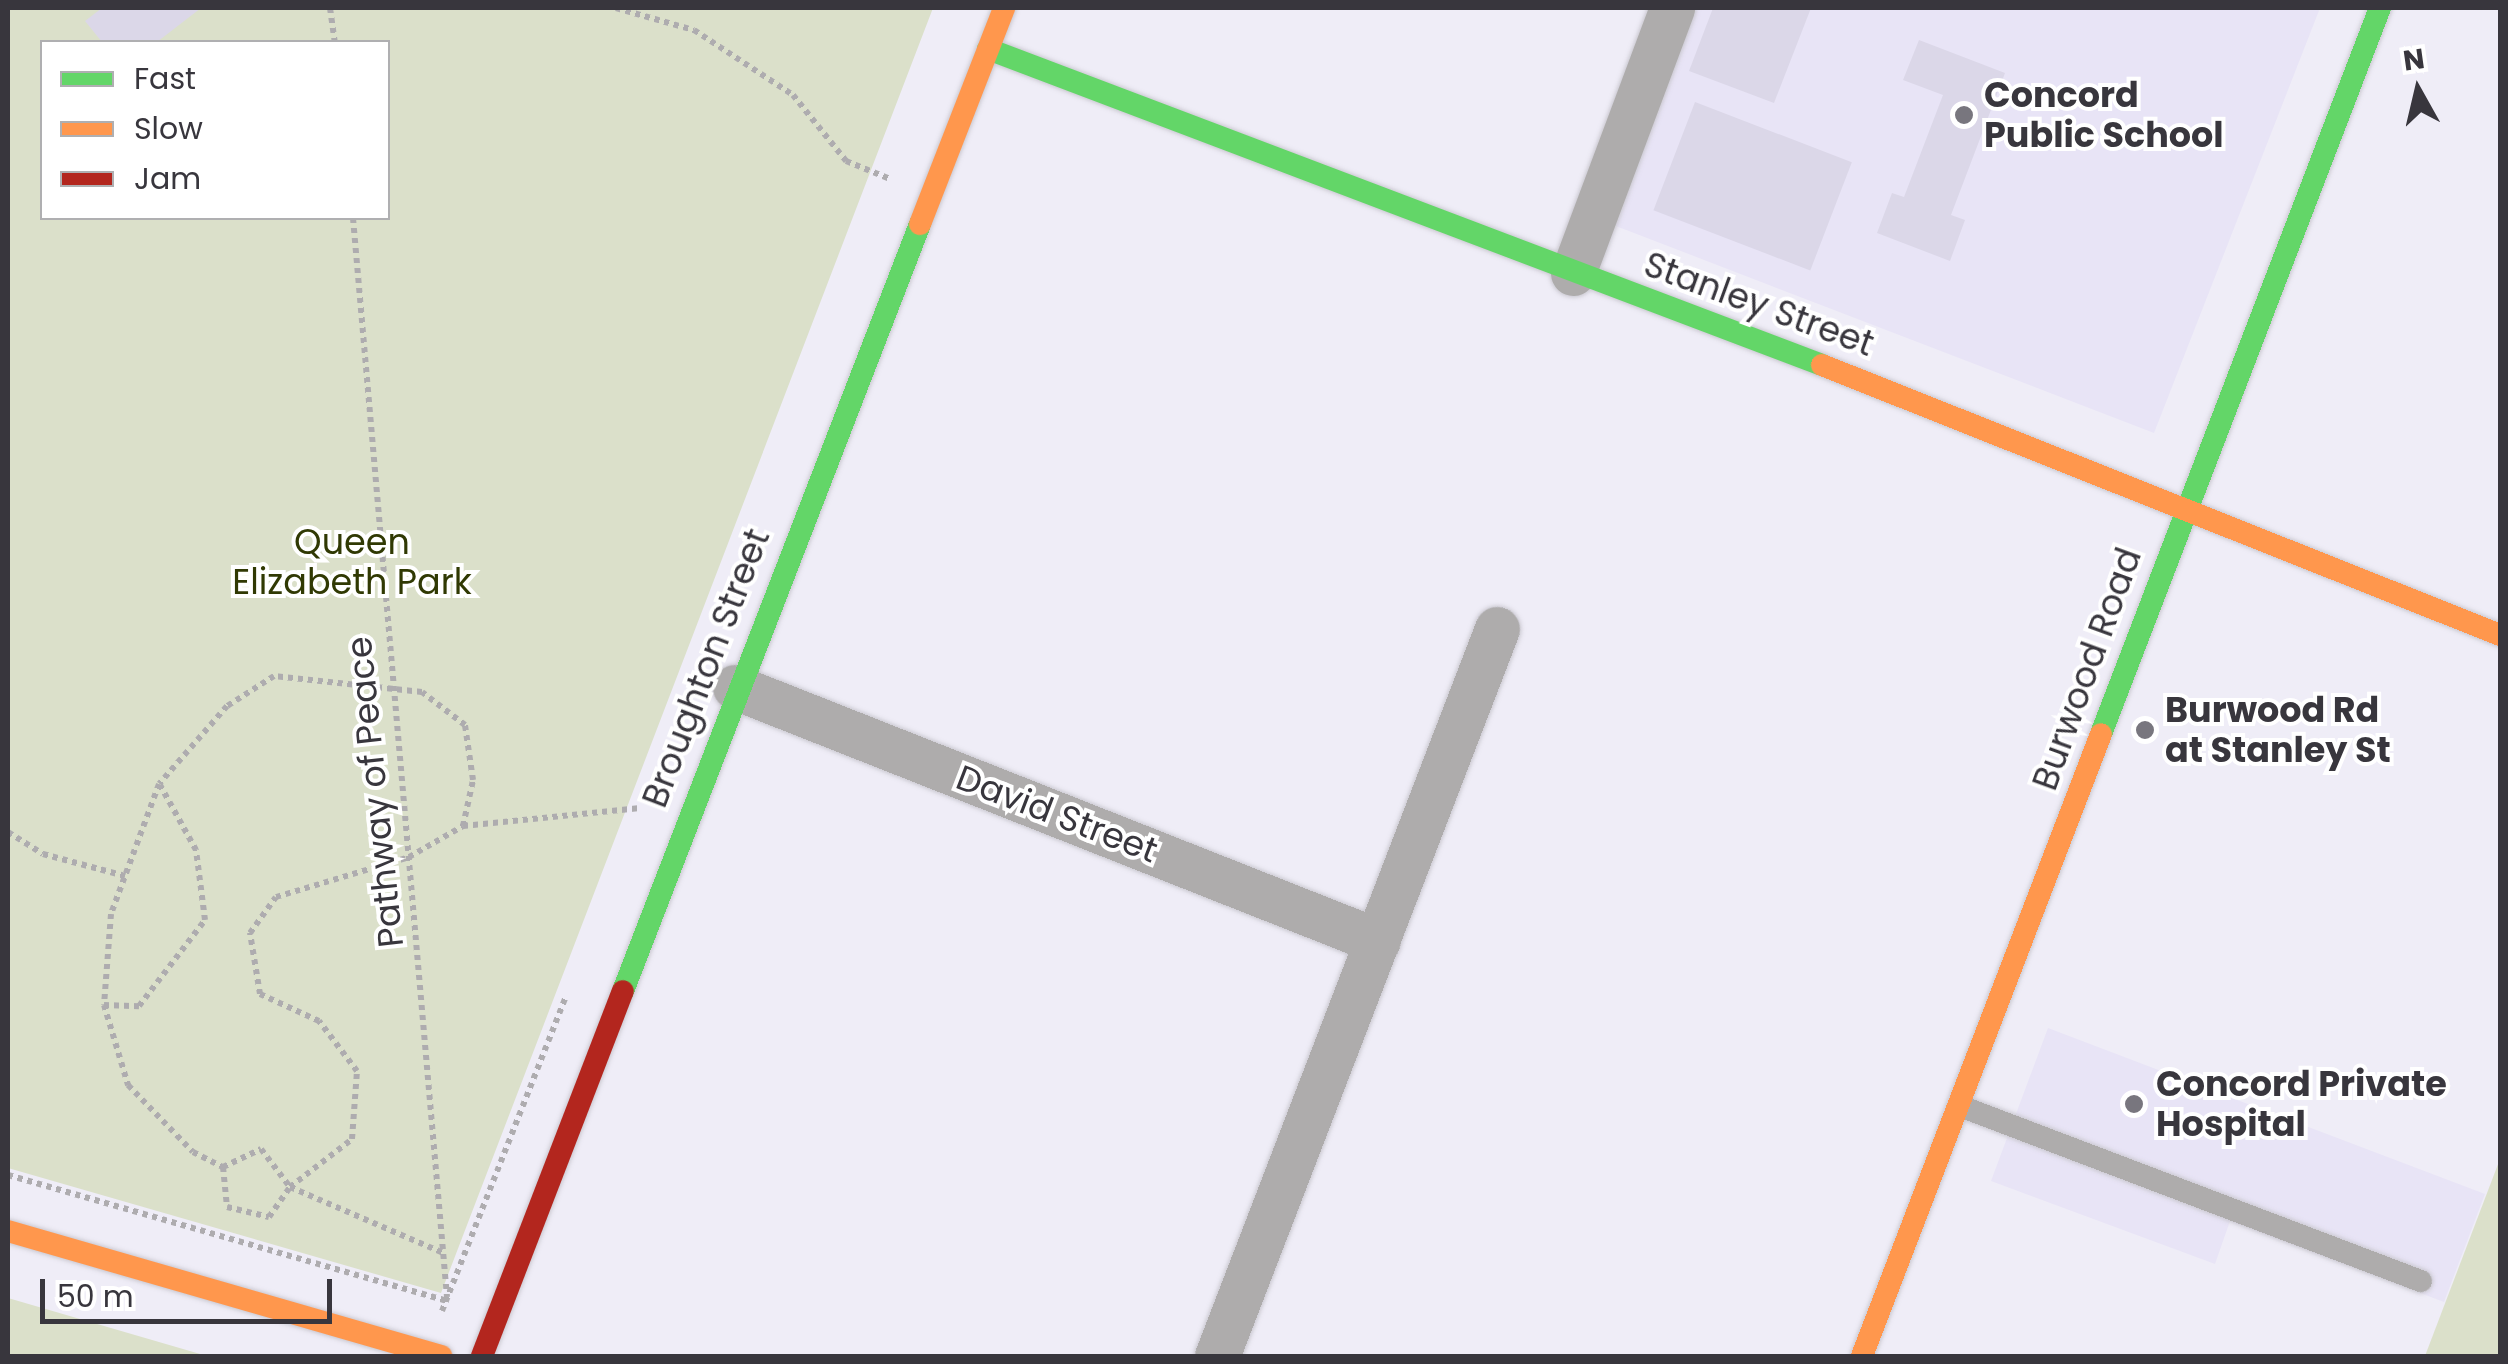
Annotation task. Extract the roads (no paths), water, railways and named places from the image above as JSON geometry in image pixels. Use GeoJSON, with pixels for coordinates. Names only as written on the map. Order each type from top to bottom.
{"type":"FeatureCollection","features":[{"type":"Feature","properties":{"kind":"street","name":"Broughton Street"},"geometry":{"type":"LineString","coordinates":[[482,1356],[735,688],[1004,8]]}},
{"type":"Feature","properties":{"kind":"street"},"geometry":{"type":"LineString","coordinates":[[1573,272],[1672,8]]}},
{"type":"Feature","properties":{"kind":"street","name":"Burwood Road"},"geometry":{"type":"LineString","coordinates":[[1862,1356],[2185,506],[2380,8]]}},
{"type":"Feature","properties":{"kind":"street","name":"Stanley Street"},"geometry":{"type":"LineString","coordinates":[[988,50],[2185,506],[2500,635]]}},
{"type":"Feature","properties":{"kind":"street"},"geometry":{"type":"LineString","coordinates":[[1216,1356],[1497,628]]}},
{"type":"Feature","properties":{"kind":"street","name":"David Street"},"geometry":{"type":"LineString","coordinates":[[735,688],[1378,941]]}},
{"type":"Feature","properties":{"kind":"street"},"geometry":{"type":"LineString","coordinates":[[8,1231],[441,1356]]}},
{"type":"Feature","properties":{"kind":"lane"},"geometry":{"type":"LineString","coordinates":[[1960,1106],[2420,1280]]}},
{"type":"Feature","properties":{"kind":"place","name":"Concord Public School"},"geometry":{"type":"Point","coordinates":[1964,115]}},
{"type":"Feature","properties":{"kind":"place","name":"Burwood Rd at Stanley St"},"geometry":{"type":"Point","coordinates":[2145,730]}},
{"type":"Feature","properties":{"kind":"place","name":"Concord Private Hospital"},"geometry":{"type":"Point","coordinates":[2134,1104]}},
{"type":"Feature","properties":{"kind":"park label","name":"Queen Elizabeth Park"},"geometry":{"type":"Point","coordinates":[352,562]}}]}
